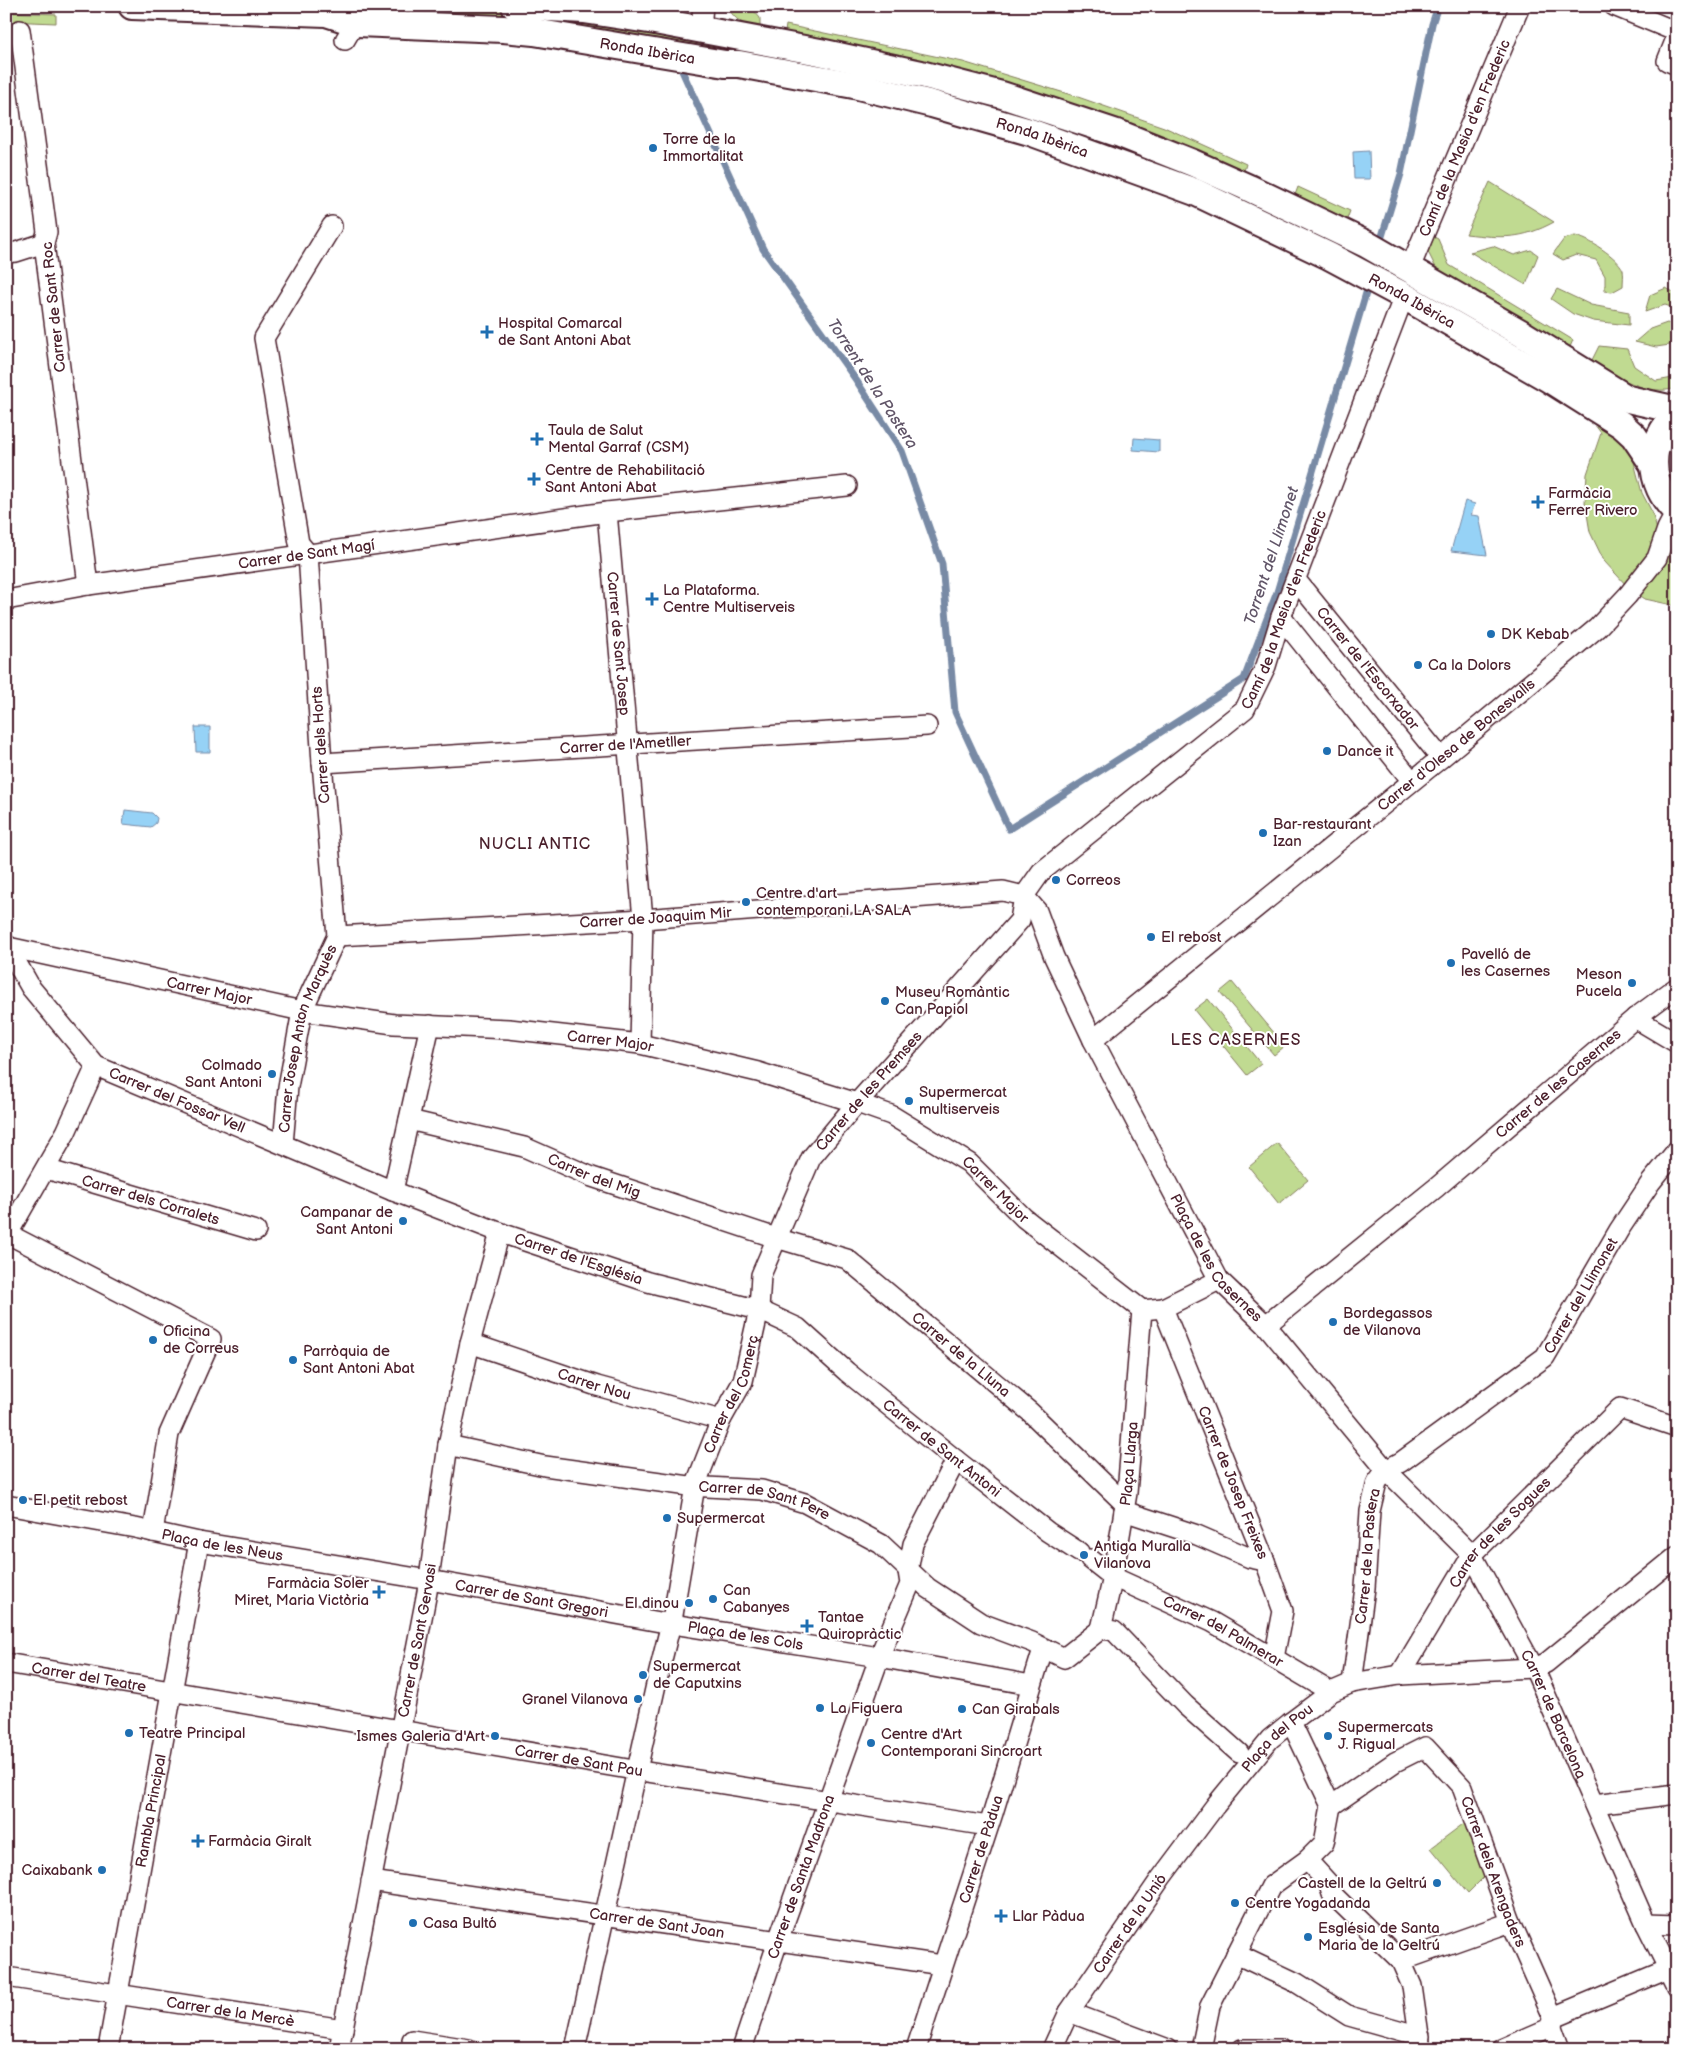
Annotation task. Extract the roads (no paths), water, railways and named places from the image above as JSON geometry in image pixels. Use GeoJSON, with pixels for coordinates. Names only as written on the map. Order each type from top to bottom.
{"type":"FeatureCollection","features":[{"type":"Feature","properties":{"kind":"street","name":"Ronda Ibèrica"},"geometry":{"type":"LineString","coordinates":[[132,6],[326,13],[350,31],[493,28],[534,32],[725,64],[739,64],[854,85],[932,104],[1030,132],[1195,192],[1328,256],[1404,296],[1548,379],[1622,425],[1634,436],[1653,464]]}},
{"type":"Feature","properties":{"kind":"street","name":"Ronda Ibèrica"},"geometry":{"type":"LineString","coordinates":[[515,6],[702,17],[1002,96],[1120,134],[1233,180],[1352,237],[1410,268],[1565,359],[1628,399],[1677,410]]}},
{"type":"Feature","properties":{"kind":"street","name":"Camí de la Masia d'en Frederic"},"geometry":{"type":"LineString","coordinates":[[1410,268],[1520,6]]}},
{"type":"Feature","properties":{"kind":"street"},"geometry":{"type":"LineString","coordinates":[[1614,6],[1677,32]]}},
{"type":"Feature","properties":{"kind":"street","name":"Carrer de Sant Roc"},"geometry":{"type":"LineString","coordinates":[[20,30],[47,232],[44,243],[88,585]]}},
{"type":"Feature","properties":{"kind":"street"},"geometry":{"type":"LineString","coordinates":[[1677,36],[1667,61],[1677,66]]}},
{"type":"Feature","properties":{"kind":"street"},"geometry":{"type":"LineString","coordinates":[[308,554],[299,543],[264,338],[332,226]]}},
{"type":"Feature","properties":{"kind":"street"},"geometry":{"type":"LineString","coordinates":[[6,253],[16,252],[44,243]]}},
{"type":"Feature","properties":{"kind":"street","name":"Camí de la Masia d'en Frederic"},"geometry":{"type":"LineString","coordinates":[[1024,896],[1041,872],[1245,709],[1266,666],[1281,617],[1404,296]]}},
{"type":"Feature","properties":{"kind":"street"},"geometry":{"type":"LineString","coordinates":[[1676,512],[1666,502],[1659,490],[1653,464],[1657,440],[1670,420],[1677,414]]}},
{"type":"Feature","properties":{"kind":"street","name":"Carrer de Sant Magí"},"geometry":{"type":"LineString","coordinates":[[6,600],[88,585],[607,512],[847,486]]}},
{"type":"Feature","properties":{"kind":"street","name":"Carrer de Sant Josep"},"geometry":{"type":"LineString","coordinates":[[607,512],[642,919],[640,1044]]}},
{"type":"Feature","properties":{"kind":"street","name":"Carrer d'Olesa de Bonesvalls"},"geometry":{"type":"LineString","coordinates":[[1093,1040],[1441,758],[1597,628],[1657,558],[1667,529],[1676,512]]}},
{"type":"Feature","properties":{"kind":"street","name":"Carrer dels Horts"},"geometry":{"type":"LineString","coordinates":[[308,554],[322,763],[337,936]]}},
{"type":"Feature","properties":{"kind":"street","name":"Carrer de l'Escorxador"},"geometry":{"type":"LineString","coordinates":[[1296,580],[1441,758]]}},
{"type":"Feature","properties":{"kind":"street"},"geometry":{"type":"LineString","coordinates":[[1281,617],[1412,781]]}},
{"type":"Feature","properties":{"kind":"street","name":"Carrer de l'Ametller"},"geometry":{"type":"LineString","coordinates":[[322,763],[927,726]]}},
{"type":"Feature","properties":{"kind":"street","name":"Carrer de Joaquim Mir"},"geometry":{"type":"LineString","coordinates":[[337,936],[642,919],[1003,892],[1024,896]]}},
{"type":"Feature","properties":{"kind":"street","name":"Plaça de les Casernes"},"geometry":{"type":"LineString","coordinates":[[1024,896],[1037,911],[1054,957],[1093,1040],[1219,1280],[1266,1326],[1441,1183]]}},
{"type":"Feature","properties":{"kind":"street","name":"Carrer de les Premses"},"geometry":{"type":"LineString","coordinates":[[759,1310],[761,1275],[811,1158],[857,1103],[1020,920],[1024,896]]}},
{"type":"Feature","properties":{"kind":"street","name":"Carrer Josep Anton Marquès"},"geometry":{"type":"LineString","coordinates":[[283,1144],[288,1087],[302,1011],[337,936]]}},
{"type":"Feature","properties":{"kind":"street","name":"Carrer Major"},"geometry":{"type":"LineString","coordinates":[[7,946],[302,1011],[394,1024],[509,1029],[640,1044],[758,1072],[857,1103],[891,1115],[969,1163],[1024,1218],[1142,1310]]}},
{"type":"Feature","properties":{"kind":"street","name":"Carrer del Fossar Vell"},"geometry":{"type":"LineString","coordinates":[[7,946],[31,988],[96,1066],[393,1191]]}},
{"type":"Feature","properties":{"kind":"street","name":"Carrer de les Casernes"},"geometry":{"type":"LineString","coordinates":[[1441,1183],[1635,1018],[1677,986]]}},
{"type":"Feature","properties":{"kind":"street"},"geometry":{"type":"LineString","coordinates":[[1635,1018],[1677,1043]]}},
{"type":"Feature","properties":{"kind":"street"},"geometry":{"type":"LineString","coordinates":[[393,1191],[430,1025]]}},
{"type":"Feature","properties":{"kind":"street"},"geometry":{"type":"LineString","coordinates":[[7,1234],[66,1132],[96,1066]]}},
{"type":"Feature","properties":{"kind":"street","name":"Carrer del Mig"},"geometry":{"type":"LineString","coordinates":[[409,1120],[524,1147],[592,1177],[779,1233]]}},
{"type":"Feature","properties":{"kind":"street","name":"Carrer del Llimonet"},"geometry":{"type":"LineString","coordinates":[[1386,1470],[1401,1462],[1545,1357],[1619,1230],[1651,1182],[1677,1150]]}},
{"type":"Feature","properties":{"kind":"street","name":"Carrer dels Corralets"},"geometry":{"type":"LineString","coordinates":[[46,1168],[256,1231]]}},
{"type":"Feature","properties":{"kind":"street","name":"Carrer de l'Església"},"geometry":{"type":"LineString","coordinates":[[393,1191],[500,1232],[648,1282],[759,1310]]}},
{"type":"Feature","properties":{"kind":"street","name":"Carrer de Sant Gervasi"},"geometry":{"type":"LineString","coordinates":[[339,2049],[429,1580],[448,1445],[470,1343],[500,1232]]}},
{"type":"Feature","properties":{"kind":"street","name":"Carrer de la Lluna"},"geometry":{"type":"LineString","coordinates":[[779,1233],[847,1259],[1030,1412],[1124,1507]]}},
{"type":"Feature","properties":{"kind":"street","name":"Plaça de les Neus"},"geometry":{"type":"LineString","coordinates":[[7,1234],[211,1338],[169,1434],[153,1532],[199,1542],[314,1561]]}},
{"type":"Feature","properties":{"kind":"street"},"geometry":{"type":"LineString","coordinates":[[1142,1310],[1163,1308],[1219,1280]]}},
{"type":"Feature","properties":{"kind":"street","name":"Carrer de Josep Freixes"},"geometry":{"type":"LineString","coordinates":[[1163,1308],[1265,1561],[1283,1611],[1274,1658]]}},
{"type":"Feature","properties":{"kind":"street","name":"Carrer de Sant Antoni"},"geometry":{"type":"LineString","coordinates":[[759,1310],[798,1328],[847,1372],[956,1460],[1048,1532],[1084,1555],[1113,1577]]}},
{"type":"Feature","properties":{"kind":"street","name":"Carrer del Comerç"},"geometry":{"type":"LineString","coordinates":[[666,1622],[695,1486],[721,1420],[743,1381],[759,1310]]}},
{"type":"Feature","properties":{"kind":"street","name":"Plaça Llarga"},"geometry":{"type":"LineString","coordinates":[[1101,1629],[1113,1577],[1127,1494],[1142,1310]]}},
{"type":"Feature","properties":{"kind":"street","name":"Carrer de la Pastera"},"geometry":{"type":"LineString","coordinates":[[1266,1326],[1386,1470],[1377,1482],[1370,1511],[1365,1588],[1352,1683]]}},
{"type":"Feature","properties":{"kind":"street","name":"Carrer Nou"},"geometry":{"type":"LineString","coordinates":[[470,1343],[597,1386],[721,1420]]}},
{"type":"Feature","properties":{"kind":"street","name":"Carrer de les Sogues"},"geometry":{"type":"LineString","coordinates":[[1400,1675],[1472,1554],[1620,1408],[1677,1427]]}},
{"type":"Feature","properties":{"kind":"street","name":"Carrer de Sant Pere"},"geometry":{"type":"LineString","coordinates":[[448,1445],[545,1466],[695,1486],[762,1490],[805,1503],[880,1544],[928,1588],[981,1622],[1032,1642],[1044,1649]]}},
{"type":"Feature","properties":{"kind":"street"},"geometry":{"type":"LineString","coordinates":[[884,1655],[910,1584],[908,1571],[913,1544],[956,1460]]}},
{"type":"Feature","properties":{"kind":"street","name":"Carrer de Barcelona"},"geometry":{"type":"LineString","coordinates":[[1386,1470],[1472,1554],[1534,1668],[1646,1924],[1677,1986]]}},
{"type":"Feature","properties":{"kind":"street"},"geometry":{"type":"LineString","coordinates":[[6,1505],[153,1532]]}},
{"type":"Feature","properties":{"kind":"street"},"geometry":{"type":"LineString","coordinates":[[1124,1507],[1250,1558],[1265,1561]]}},
{"type":"Feature","properties":{"kind":"street","name":"Rambla Principal"},"geometry":{"type":"LineString","coordinates":[[108,2049],[199,1542]]}},
{"type":"Feature","properties":{"kind":"street"},"geometry":{"type":"LineString","coordinates":[[1534,1668],[1546,1663],[1677,1556]]}},
{"type":"Feature","properties":{"kind":"street","name":"Carrer de Sant Gregori"},"geometry":{"type":"LineString","coordinates":[[314,1561],[666,1622]]}},
{"type":"Feature","properties":{"kind":"street","name":"Carrer del Palmerar"},"geometry":{"type":"LineString","coordinates":[[1113,1577],[1212,1622],[1331,1692]]}},
{"type":"Feature","properties":{"kind":"street","name":"Plaça de les Cols"},"geometry":{"type":"LineString","coordinates":[[575,2049],[638,1770],[666,1622],[884,1655],[1031,1685]]}},
{"type":"Feature","properties":{"kind":"street"},"geometry":{"type":"LineString","coordinates":[[1044,1649],[1064,1658],[1101,1629],[1114,1631],[1185,1705],[1239,1753]]}},
{"type":"Feature","properties":{"kind":"street","name":"Carrer de Pàdua"},"geometry":{"type":"LineString","coordinates":[[916,2049],[1044,1649]]}},
{"type":"Feature","properties":{"kind":"street","name":"Carrer de Santa Madrona"},"geometry":{"type":"LineString","coordinates":[[742,2049],[778,1942],[884,1655]]}},
{"type":"Feature","properties":{"kind":"street","name":"Carrer del Teatre"},"geometry":{"type":"LineString","coordinates":[[6,1663],[171,1691]]}},
{"type":"Feature","properties":{"kind":"street","name":"Plaça del Pou"},"geometry":{"type":"LineString","coordinates":[[1215,1806],[1270,1739],[1331,1692],[1352,1683],[1400,1675],[1534,1668]]}},
{"type":"Feature","properties":{"kind":"street","name":"Carrer de Sant Pau"},"geometry":{"type":"LineString","coordinates":[[171,1691],[400,1731],[821,1798],[829,1802],[988,1826]]}},
{"type":"Feature","properties":{"kind":"street"},"geometry":{"type":"LineString","coordinates":[[1201,2049],[1210,2006],[1271,1886],[1306,1860],[1324,1843],[1330,1813],[1291,1722]]}},
{"type":"Feature","properties":{"kind":"street","name":"Carrer dels Arengaders"},"geometry":{"type":"LineString","coordinates":[[1330,1813],[1395,1762],[1426,1747],[1462,1787],[1511,1922],[1553,2022],[1560,2049]]}},
{"type":"Feature","properties":{"kind":"street"},"geometry":{"type":"LineString","coordinates":[[1594,1804],[1677,1794]]}},
{"type":"Feature","properties":{"kind":"street","name":"Carrer de la Unió"},"geometry":{"type":"LineString","coordinates":[[1052,2049],[1069,2012],[1161,1878],[1215,1806]]}},
{"type":"Feature","properties":{"kind":"street"},"geometry":{"type":"LineString","coordinates":[[1236,1954],[1297,1982],[1349,2016],[1421,2043],[1412,1986],[1401,1961],[1332,1894],[1329,1884],[1306,1860]]}},
{"type":"Feature","properties":{"kind":"street","name":"Carrer de Sant Joan"},"geometry":{"type":"LineString","coordinates":[[371,1882],[942,1965]]}},
{"type":"Feature","properties":{"kind":"street"},"geometry":{"type":"LineString","coordinates":[[1401,1961],[1511,1922]]}},
{"type":"Feature","properties":{"kind":"street"},"geometry":{"type":"LineString","coordinates":[[1646,1924],[1677,1925]]}},
{"type":"Feature","properties":{"kind":"street"},"geometry":{"type":"LineString","coordinates":[[1501,2049],[1553,2022],[1668,1969]]}},
{"type":"Feature","properties":{"kind":"street","name":"Carrer de la Mercè"},"geometry":{"type":"LineString","coordinates":[[13,1978],[343,2029]]}},
{"type":"Feature","properties":{"kind":"street"},"geometry":{"type":"LineString","coordinates":[[1069,2012],[1168,2049]]}},
{"type":"Feature","properties":{"kind":"street"},"geometry":{"type":"LineString","coordinates":[[412,2040],[469,2049]]}},
{"type":"Feature","properties":{"kind":"street"},"geometry":{"type":"LineString","coordinates":[[1242,2049],[1280,2049]]}},
{"type":"Feature","properties":{"kind":"water"},"geometry":{"type":"Polygon","coordinates":[[[1369,151],[1370,179],[1354,179],[1353,152],[1369,151]]]}},
{"type":"Feature","properties":{"kind":"water"},"geometry":{"type":"Polygon","coordinates":[[[1134,438],[1159,440],[1159,452],[1133,450],[1134,438]]]}},
{"type":"Feature","properties":{"kind":"water"},"geometry":{"type":"Polygon","coordinates":[[[1465,501],[1475,504],[1471,515],[1479,516],[1487,555],[1451,551],[1465,501]]]}},
{"type":"Feature","properties":{"kind":"water"},"geometry":{"type":"Polygon","coordinates":[[[195,727],[210,727],[210,752],[196,752],[195,727]]]}},
{"type":"Feature","properties":{"kind":"water"},"geometry":{"type":"Polygon","coordinates":[[[125,810],[152,813],[157,818],[156,823],[151,827],[123,824],[125,810]]]}},
{"type":"Feature","properties":{"kind":"waterway"},"geometry":{"type":"LineString","coordinates":[[1379,246],[1401,174],[1432,24],[1438,6]]}},
{"type":"Feature","properties":{"kind":"waterway","name":"Torrent de la Pastera"},"geometry":{"type":"LineString","coordinates":[[678,62],[763,249],[856,380],[902,451],[942,564],[955,712],[1009,829],[1244,679],[1277,592],[1369,283]]}},
{"type":"Feature","properties":{"kind":"place","name":"Torre de la Immortalitat"},"geometry":{"type":"Point","coordinates":[653,148]}},
{"type":"Feature","properties":{"kind":"place","name":"Hospital Comarcal de Sant Antoni Abat"},"geometry":{"type":"Point","coordinates":[487,332]}},
{"type":"Feature","properties":{"kind":"place","name":"Taula de Salut Mental Garraf (CSM)"},"geometry":{"type":"Point","coordinates":[537,439]}},
{"type":"Feature","properties":{"kind":"place","name":"Centre de Rehabilitació Sant Antoni Abat"},"geometry":{"type":"Point","coordinates":[534,479]}},
{"type":"Feature","properties":{"kind":"place","name":"Farmàcia Ferrer Rivero"},"geometry":{"type":"Point","coordinates":[1538,502]}},
{"type":"Feature","properties":{"kind":"place","name":"La Plataforma. Centre Multiserveis"},"geometry":{"type":"Point","coordinates":[652,599]}},
{"type":"Feature","properties":{"kind":"place","name":"DK Kebab"},"geometry":{"type":"Point","coordinates":[1491,634]}},
{"type":"Feature","properties":{"kind":"place","name":"Ca la Dolors"},"geometry":{"type":"Point","coordinates":[1418,665]}},
{"type":"Feature","properties":{"kind":"place","name":"Dance it"},"geometry":{"type":"Point","coordinates":[1327,751]}},
{"type":"Feature","properties":{"kind":"place","name":"Bar-restaurant Izan"},"geometry":{"type":"Point","coordinates":[1263,833]}},
{"type":"Feature","properties":{"kind":"place","name":"Correos"},"geometry":{"type":"Point","coordinates":[1056,880]}},
{"type":"Feature","properties":{"kind":"place","name":"Centre d'art contemporani LA SALA"},"geometry":{"type":"Point","coordinates":[746,902]}},
{"type":"Feature","properties":{"kind":"place","name":"El rebost"},"geometry":{"type":"Point","coordinates":[1151,937]}},
{"type":"Feature","properties":{"kind":"place","name":"Pavelló de les Casernes"},"geometry":{"type":"Point","coordinates":[1451,963]}},
{"type":"Feature","properties":{"kind":"place","name":"Meson Pucela"},"geometry":{"type":"Point","coordinates":[1632,983]}},
{"type":"Feature","properties":{"kind":"place","name":"Museu Romàntic Can Papiol"},"geometry":{"type":"Point","coordinates":[885,1001]}},
{"type":"Feature","properties":{"kind":"place","name":"Colmado Sant Antoni"},"geometry":{"type":"Point","coordinates":[272,1074]}},
{"type":"Feature","properties":{"kind":"place","name":"Supermercat multiserveis"},"geometry":{"type":"Point","coordinates":[909,1101]}},
{"type":"Feature","properties":{"kind":"place","name":"Campanar de Sant Antoni"},"geometry":{"type":"Point","coordinates":[403,1221]}},
{"type":"Feature","properties":{"kind":"place","name":"Bordegassos de Vilanova"},"geometry":{"type":"Point","coordinates":[1333,1322]}},
{"type":"Feature","properties":{"kind":"place","name":"Oficina de Correus"},"geometry":{"type":"Point","coordinates":[153,1340]}},
{"type":"Feature","properties":{"kind":"place","name":"Parròquia de Sant Antoni Abat"},"geometry":{"type":"Point","coordinates":[293,1360]}},
{"type":"Feature","properties":{"kind":"place","name":"El petit rebost"},"geometry":{"type":"Point","coordinates":[23,1500]}},
{"type":"Feature","properties":{"kind":"place","name":"Supermercat"},"geometry":{"type":"Point","coordinates":[667,1518]}},
{"type":"Feature","properties":{"kind":"place","name":"Antiga Muralla Vilanova"},"geometry":{"type":"Point","coordinates":[1084,1555]}},
{"type":"Feature","properties":{"kind":"place","name":"Farmàcia Soler Miret, Maria Victòria"},"geometry":{"type":"Point","coordinates":[379,1592]}},
{"type":"Feature","properties":{"kind":"place","name":"Can Cabanyes"},"geometry":{"type":"Point","coordinates":[713,1599]}},
{"type":"Feature","properties":{"kind":"place","name":"El dinou"},"geometry":{"type":"Point","coordinates":[689,1603]}},
{"type":"Feature","properties":{"kind":"place","name":"Tantae Quiropràctic"},"geometry":{"type":"Point","coordinates":[807,1626]}},
{"type":"Feature","properties":{"kind":"place","name":"Supermercat de Caputxins"},"geometry":{"type":"Point","coordinates":[643,1675]}},
{"type":"Feature","properties":{"kind":"place","name":"Granel Vilanova"},"geometry":{"type":"Point","coordinates":[638,1699]}},
{"type":"Feature","properties":{"kind":"place","name":"La Figuera"},"geometry":{"type":"Point","coordinates":[820,1708]}},
{"type":"Feature","properties":{"kind":"place","name":"Can Girabals"},"geometry":{"type":"Point","coordinates":[962,1709]}},
{"type":"Feature","properties":{"kind":"place","name":"Teatre Principal"},"geometry":{"type":"Point","coordinates":[129,1733]}},
{"type":"Feature","properties":{"kind":"place","name":"Ismes Galeria d'Art"},"geometry":{"type":"Point","coordinates":[495,1736]}},
{"type":"Feature","properties":{"kind":"place","name":"Supermercats J. Rigual"},"geometry":{"type":"Point","coordinates":[1328,1736]}},
{"type":"Feature","properties":{"kind":"place","name":"Centre d'Art Contemporani Sincroart"},"geometry":{"type":"Point","coordinates":[871,1743]}},
{"type":"Feature","properties":{"kind":"place","name":"Farmàcia Giralt"},"geometry":{"type":"Point","coordinates":[198,1841]}},
{"type":"Feature","properties":{"kind":"place","name":"Caixabank"},"geometry":{"type":"Point","coordinates":[102,1870]}},
{"type":"Feature","properties":{"kind":"place","name":"Castell de la Geltrú"},"geometry":{"type":"Point","coordinates":[1437,1883]}},
{"type":"Feature","properties":{"kind":"place","name":"Centre Yogadanda"},"geometry":{"type":"Point","coordinates":[1235,1903]}},
{"type":"Feature","properties":{"kind":"place","name":"Llar Pàdua"},"geometry":{"type":"Point","coordinates":[1001,1916]}},
{"type":"Feature","properties":{"kind":"place","name":"Casa Bultó"},"geometry":{"type":"Point","coordinates":[413,1923]}},
{"type":"Feature","properties":{"kind":"place","name":"Església de Santa Maria de la Geltrú"},"geometry":{"type":"Point","coordinates":[1308,1937]}},
{"type":"Feature","properties":{"kind":"district","name":"NUCLI ANTIC"},"geometry":{"type":"Point","coordinates":[535,844]}},
{"type":"Feature","properties":{"kind":"district","name":"LES CASERNES"},"geometry":{"type":"Point","coordinates":[1236,1040]}},
{"type":"Feature","properties":{"kind":"water label","name":"Torrent del Llimonet"},"geometry":{"type":"Point","coordinates":[1272,556]}}]}
